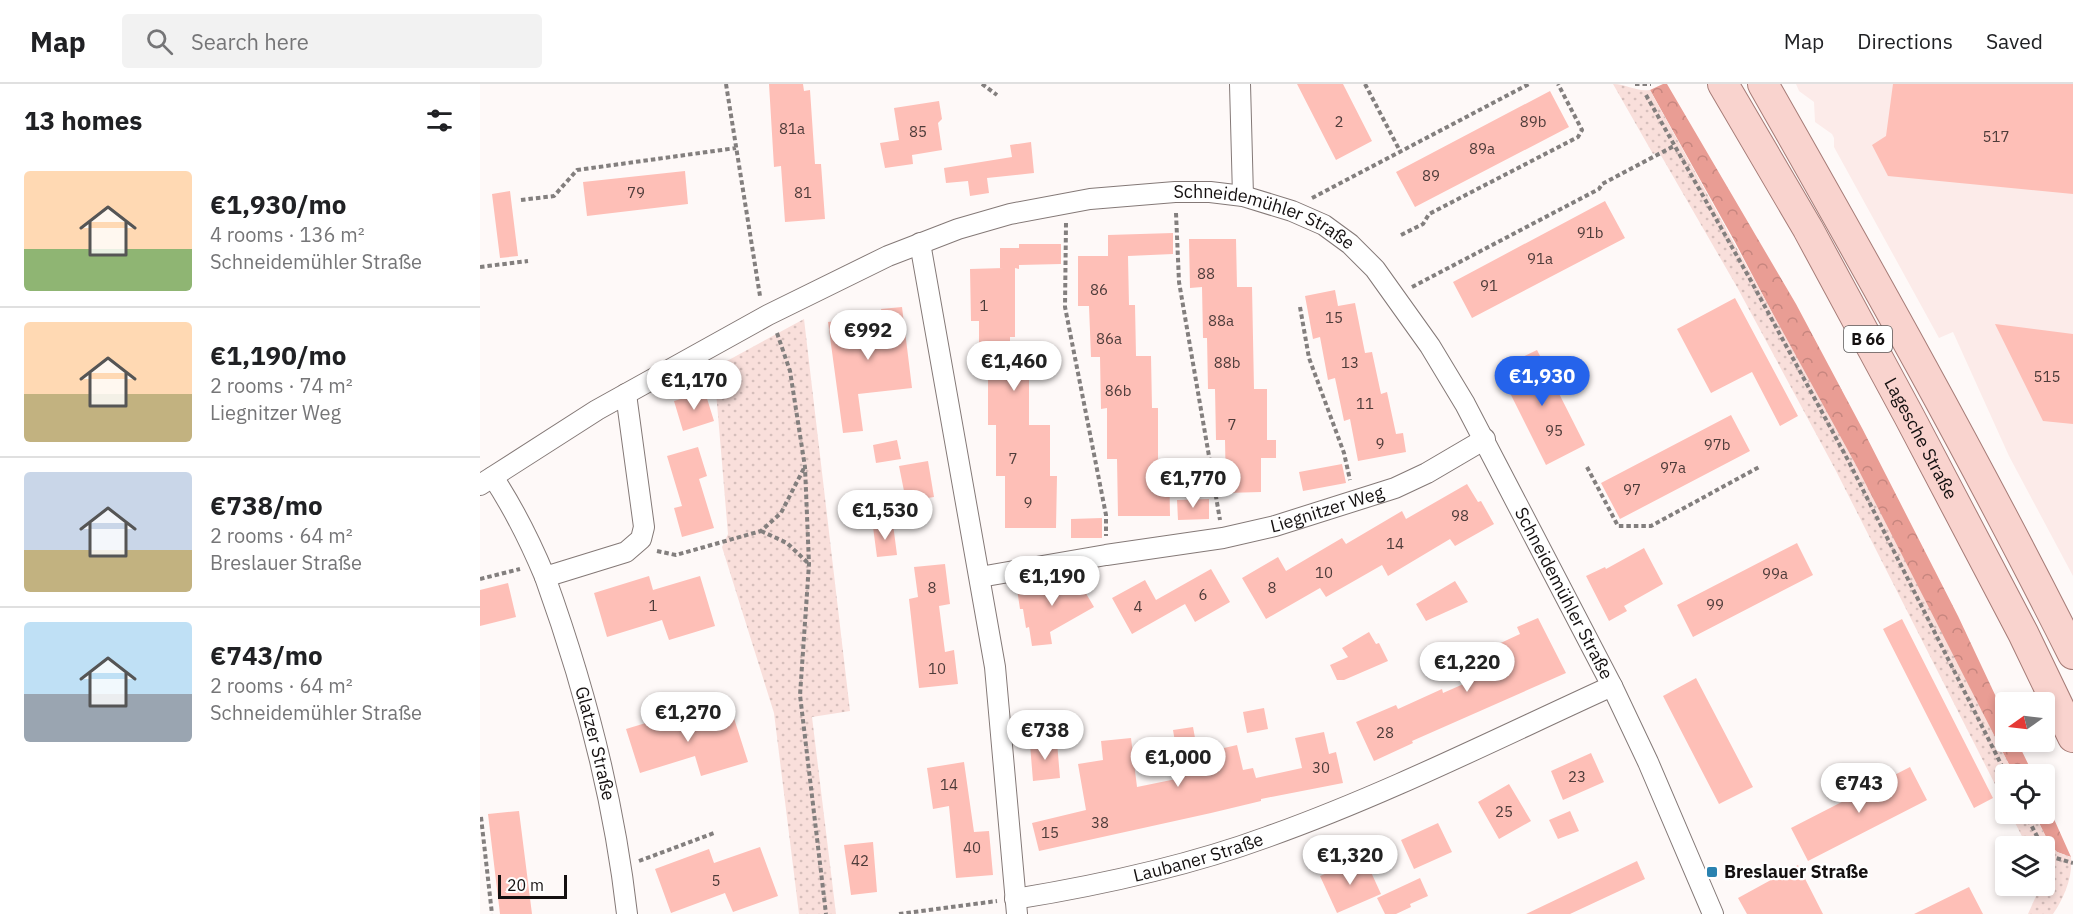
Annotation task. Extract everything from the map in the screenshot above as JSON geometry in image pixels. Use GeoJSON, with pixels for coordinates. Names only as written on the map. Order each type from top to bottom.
{"type":"FeatureCollection","features":[{"type":"Feature","properties":{"kind":"main road","name":"Lagesche Straße"},"geometry":{"type":"LineString","coordinates":[[1723,84],[1809,229],[2023,633],[2073,737]]}},
{"type":"Feature","properties":{"kind":"main road","name":"Lagesche Straße"},"geometry":{"type":"LineString","coordinates":[[1763,84],[1938,396],[2073,654]]}},
{"type":"Feature","properties":{"kind":"street"},"geometry":{"type":"LineString","coordinates":[[1240,84],[1242,196]]}},
{"type":"Feature","properties":{"kind":"street","name":"Schneidemühler Straße"},"geometry":{"type":"LineString","coordinates":[[486,481],[626,394],[768,315],[888,256],[958,229],[1010,214],[1066,203],[1175,192],[1210,192],[1242,196],[1292,211],[1324,225],[1350,244],[1375,269],[1430,346],[1485,439],[1612,686],[1648,762],[1713,914]]}},
{"type":"Feature","properties":{"kind":"street"},"geometry":{"type":"LineString","coordinates":[[920,243],[995,667],[1016,906]]}},
{"type":"Feature","properties":{"kind":"street"},"geometry":{"type":"LineString","coordinates":[[542,571],[626,552],[641,539],[644,527],[643,513],[626,394]]}},
{"type":"Feature","properties":{"kind":"street","name":"Liegnitzer Weg"},"geometry":{"type":"LineString","coordinates":[[980,577],[1223,538],[1275,526],[1403,484],[1485,439]]}},
{"type":"Feature","properties":{"kind":"street","name":"Glatzer Straße"},"geometry":{"type":"LineString","coordinates":[[486,481],[517,514],[565,632],[610,807],[622,868],[627,914]]}},
{"type":"Feature","properties":{"kind":"street","name":"Laubaner Straße"},"geometry":{"type":"LineString","coordinates":[[1016,906],[1070,890],[1152,872],[1267,837],[1364,799],[1612,686]]}},
{"type":"Feature","properties":{"kind":"path"},"geometry":{"type":"LineString","coordinates":[[726,84],[758,291],[780,340],[790,371],[805,467],[809,564],[800,695],[826,914]]}},
{"type":"Feature","properties":{"kind":"path"},"geometry":{"type":"LineString","coordinates":[[982,84],[997,95]]}},
{"type":"Feature","properties":{"kind":"path"},"geometry":{"type":"LineString","coordinates":[[1365,84],[1400,152]]}},
{"type":"Feature","properties":{"kind":"path"},"geometry":{"type":"LineString","coordinates":[[1292,211],[1328,189],[1529,84]]}},
{"type":"Feature","properties":{"kind":"path"},"geometry":{"type":"LineString","coordinates":[[1401,235],[1423,224],[1429,214],[1578,137],[1582,130],[1558,84]]}},
{"type":"Feature","properties":{"kind":"path"},"geometry":{"type":"LineString","coordinates":[[1635,84],[1651,84]]}},
{"type":"Feature","properties":{"kind":"path"},"geometry":{"type":"LineString","coordinates":[[1646,95],[1750,279],[1849,462],[2001,764]]}},
{"type":"Feature","properties":{"kind":"path"},"geometry":{"type":"LineString","coordinates":[[1395,296],[1599,189],[1602,184],[1674,146]]}},
{"type":"Feature","properties":{"kind":"path"},"geometry":{"type":"LineString","coordinates":[[521,200],[554,196],[578,170],[736,148]]}},
{"type":"Feature","properties":{"kind":"path"},"geometry":{"type":"LineString","coordinates":[[1175,192],[1179,282],[1223,538]]}},
{"type":"Feature","properties":{"kind":"path"},"geometry":{"type":"LineString","coordinates":[[1066,203],[1065,307],[1106,515],[1106,555]]}},
{"type":"Feature","properties":{"kind":"path"},"geometry":{"type":"LineString","coordinates":[[480,267],[528,261]]}},
{"type":"Feature","properties":{"kind":"path"},"geometry":{"type":"LineString","coordinates":[[1300,306],[1309,358],[1344,453],[1355,501]]}},
{"type":"Feature","properties":{"kind":"path"},"geometry":{"type":"LineString","coordinates":[[1587,467],[1618,526],[1651,526],[1761,466]]}},
{"type":"Feature","properties":{"kind":"path"},"geometry":{"type":"LineString","coordinates":[[641,539],[656,551],[676,555],[761,531],[781,513],[805,467]]}},
{"type":"Feature","properties":{"kind":"path"},"geometry":{"type":"LineString","coordinates":[[761,531],[787,543],[809,564]]}},
{"type":"Feature","properties":{"kind":"path"},"geometry":{"type":"LineString","coordinates":[[480,579],[542,571]]}},
{"type":"Feature","properties":{"kind":"path"},"geometry":{"type":"LineString","coordinates":[[481,817],[492,914]]}},
{"type":"Feature","properties":{"kind":"path"},"geometry":{"type":"LineString","coordinates":[[622,868],[714,833]]}},
{"type":"Feature","properties":{"kind":"path"},"geometry":{"type":"LineString","coordinates":[[2055,858],[2073,863]]}},
{"type":"Feature","properties":{"kind":"path"},"geometry":{"type":"LineString","coordinates":[[899,914],[1016,906]]}},
{"type":"Feature","properties":{"kind":"shaded area"},"geometry":{"type":"Polygon","coordinates":[[[1613,84],[1650,90],[1856,465],[1995,737],[1995,752],[2003,752],[2009,764],[1995,764],[1995,784],[1835,469],[1737,287],[1659,152],[1653,154],[1613,84]]]}},
{"type":"Feature","properties":{"kind":"shaded area"},"geometry":{"type":"Polygon","coordinates":[[[1796,84],[2073,84],[2073,576],[2009,456],[1953,332],[1939,338],[1834,147],[1832,134],[1815,122],[1814,102],[1799,91],[1796,84]]]}},
{"type":"Feature","properties":{"kind":"shaded area"},"geometry":{"type":"Polygon","coordinates":[[[804,319],[850,711],[812,717],[836,914],[799,914],[774,713],[722,547],[728,534],[714,368],[804,319]]]}},
{"type":"Feature","properties":{"kind":"shaded area"},"geometry":{"type":"Polygon","coordinates":[[[2016,824],[2040,824],[2046,836],[2022,836],[2016,824]]]}},
{"type":"Feature","properties":{"kind":"shaded area"},"geometry":{"type":"Polygon","coordinates":[[[2055,850],[2071,857],[2071,872],[2067,887],[2053,914],[2028,914],[2036,896],[2055,896],[2055,850]]]}},
{"type":"Feature","properties":{"kind":"green space"},"geometry":{"type":"Polygon","coordinates":[[[1667,84],[1796,304],[1958,616],[1995,695],[1995,738],[1735,242],[1650,90],[1667,84]]]}},
{"type":"Feature","properties":{"kind":"green space"},"geometry":{"type":"Polygon","coordinates":[[[2002,752],[2022,752],[2028,764],[2009,764],[2002,752]]]}},
{"type":"Feature","properties":{"kind":"green space"},"geometry":{"type":"Polygon","coordinates":[[[2055,821],[2071,857],[2055,850],[2055,836],[2046,836],[2040,824],[2055,824],[2055,821]]]}},
{"type":"Feature","properties":{"kind":"building"},"geometry":{"type":"Polygon","coordinates":[[[769,84],[803,84],[804,91],[810,90],[815,164],[821,164],[825,219],[785,222],[781,166],[774,167],[769,84]]]}},
{"type":"Feature","properties":{"kind":"building"},"geometry":{"type":"Polygon","coordinates":[[[1297,84],[1343,84],[1372,141],[1336,160],[1297,84]]]}},
{"type":"Feature","properties":{"kind":"building"},"geometry":{"type":"Polygon","coordinates":[[[1893,84],[2073,84],[2073,194],[1888,176],[1872,145],[1886,136],[1893,84]]]}},
{"type":"Feature","properties":{"kind":"building"},"geometry":{"type":"Polygon","coordinates":[[[1550,91],[1569,127],[1415,207],[1396,172],[1550,91]]]}},
{"type":"Feature","properties":{"kind":"building"},"geometry":{"type":"Polygon","coordinates":[[[939,101],[942,119],[938,123],[942,150],[912,155],[913,164],[885,168],[880,143],[899,140],[894,108],[939,101]]]}},
{"type":"Feature","properties":{"kind":"building"},"geometry":{"type":"Polygon","coordinates":[[[1031,142],[1034,173],[987,178],[989,193],[970,196],[968,181],[946,183],[944,168],[1012,157],[1010,145],[1031,142]]]}},
{"type":"Feature","properties":{"kind":"building"},"geometry":{"type":"Polygon","coordinates":[[[685,171],[688,204],[587,216],[583,182],[685,171]]]}},
{"type":"Feature","properties":{"kind":"building"},"geometry":{"type":"Polygon","coordinates":[[[510,191],[518,256],[500,258],[492,194],[510,191]]]}},
{"type":"Feature","properties":{"kind":"building"},"geometry":{"type":"Polygon","coordinates":[[[1605,201],[1625,238],[1472,318],[1453,282],[1605,201]]]}},
{"type":"Feature","properties":{"kind":"building"},"geometry":{"type":"Polygon","coordinates":[[[1173,233],[1173,254],[1128,256],[1129,305],[1135,305],[1136,356],[1151,356],[1152,408],[1158,408],[1158,459],[1169,459],[1170,516],[1118,516],[1117,459],[1107,459],[1107,408],[1101,409],[1100,357],[1091,357],[1089,306],[1078,306],[1078,256],[1108,256],[1108,235],[1173,233]]]}},
{"type":"Feature","properties":{"kind":"building"},"geometry":{"type":"Polygon","coordinates":[[[1189,239],[1236,239],[1237,287],[1252,287],[1254,389],[1267,389],[1267,440],[1276,440],[1276,458],[1261,458],[1261,492],[1226,493],[1225,440],[1216,440],[1215,389],[1208,389],[1207,338],[1203,338],[1202,287],[1190,288],[1189,239]]]}},
{"type":"Feature","properties":{"kind":"building"},"geometry":{"type":"Polygon","coordinates":[[[1019,244],[1061,244],[1061,264],[1019,265],[1019,269],[1015,268],[1015,337],[1010,337],[1010,373],[1029,373],[1029,425],[1050,425],[1050,476],[1057,476],[1056,528],[1005,528],[1005,476],[996,476],[996,425],[988,425],[988,373],[979,373],[979,321],[971,321],[970,269],[1004,268],[1000,268],[1000,248],[1019,248],[1019,244]]]}},
{"type":"Feature","properties":{"kind":"building"},"geometry":{"type":"Polygon","coordinates":[[[1335,290],[1338,306],[1355,303],[1365,353],[1372,352],[1381,394],[1387,392],[1396,434],[1403,433],[1406,452],[1358,461],[1350,419],[1344,421],[1335,378],[1328,380],[1320,337],[1313,339],[1305,296],[1335,290]]]}},
{"type":"Feature","properties":{"kind":"building"},"geometry":{"type":"Polygon","coordinates":[[[1735,298],[1798,416],[1780,426],[1752,372],[1711,393],[1677,329],[1735,298]]]}},
{"type":"Feature","properties":{"kind":"building"},"geometry":{"type":"Polygon","coordinates":[[[902,307],[912,388],[858,394],[863,431],[843,433],[828,322],[882,315],[881,309],[902,307]]]}},
{"type":"Feature","properties":{"kind":"building"},"geometry":{"type":"Polygon","coordinates":[[[1995,324],[2073,334],[2073,424],[2043,421],[1995,324]]]}},
{"type":"Feature","properties":{"kind":"building"},"geometry":{"type":"Polygon","coordinates":[[[1537,350],[1585,445],[1546,465],[1498,369],[1537,350]]]}},
{"type":"Feature","properties":{"kind":"building"},"geometry":{"type":"Polygon","coordinates":[[[705,392],[714,421],[683,431],[674,401],[705,392]]]}},
{"type":"Feature","properties":{"kind":"building"},"geometry":{"type":"Polygon","coordinates":[[[1731,415],[1750,451],[1620,519],[1601,483],[1731,415]]]}},
{"type":"Feature","properties":{"kind":"building"},"geometry":{"type":"Polygon","coordinates":[[[897,440],[901,459],[876,463],[873,445],[897,440]]]}},
{"type":"Feature","properties":{"kind":"building"},"geometry":{"type":"Polygon","coordinates":[[[698,447],[707,476],[699,479],[714,528],[682,537],[674,508],[682,506],[667,456],[698,447]]]}},
{"type":"Feature","properties":{"kind":"building"},"geometry":{"type":"Polygon","coordinates":[[[928,461],[934,497],[921,499],[924,515],[900,520],[897,502],[906,501],[899,466],[928,461]]]}},
{"type":"Feature","properties":{"kind":"building"},"geometry":{"type":"Polygon","coordinates":[[[1342,464],[1346,483],[1303,491],[1299,472],[1342,464]]]}},
{"type":"Feature","properties":{"kind":"building"},"geometry":{"type":"Polygon","coordinates":[[[1467,484],[1478,502],[1481,501],[1494,524],[1455,546],[1450,539],[1388,576],[1382,565],[1326,597],[1320,588],[1266,619],[1242,578],[1278,557],[1286,571],[1342,538],[1346,544],[1402,511],[1406,519],[1467,484]]]}},
{"type":"Feature","properties":{"kind":"building"},"geometry":{"type":"Polygon","coordinates":[[[1209,499],[1209,519],[1178,520],[1177,500],[1209,499]]]}},
{"type":"Feature","properties":{"kind":"building"},"geometry":{"type":"Polygon","coordinates":[[[1102,518],[1102,538],[1071,538],[1071,519],[1102,518]]]}},
{"type":"Feature","properties":{"kind":"building"},"geometry":{"type":"Polygon","coordinates":[[[893,524],[897,555],[877,557],[873,527],[893,524]]]}},
{"type":"Feature","properties":{"kind":"building"},"geometry":{"type":"Polygon","coordinates":[[[1797,543],[1813,575],[1693,637],[1677,605],[1797,543]]]}},
{"type":"Feature","properties":{"kind":"building"},"geometry":{"type":"Polygon","coordinates":[[[1644,548],[1663,584],[1624,606],[1627,611],[1609,621],[1586,576],[1605,567],[1606,569],[1644,548]]]}},
{"type":"Feature","properties":{"kind":"building"},"geometry":{"type":"Polygon","coordinates":[[[945,564],[950,604],[939,606],[945,652],[954,650],[958,684],[919,688],[909,599],[918,597],[914,567],[945,564]]]}},
{"type":"Feature","properties":{"kind":"building"},"geometry":{"type":"Polygon","coordinates":[[[1211,569],[1230,602],[1195,622],[1185,604],[1132,634],[1112,598],[1145,580],[1156,600],[1211,569]]]}},
{"type":"Feature","properties":{"kind":"building"},"geometry":{"type":"Polygon","coordinates":[[[1074,573],[1094,607],[1050,632],[1052,644],[1032,646],[1029,627],[1026,628],[1023,609],[1020,609],[1017,589],[1053,583],[1074,573]]]}},
{"type":"Feature","properties":{"kind":"building"},"geometry":{"type":"Polygon","coordinates":[[[649,576],[653,590],[700,576],[715,626],[669,640],[662,620],[607,637],[594,593],[649,576]]]}},
{"type":"Feature","properties":{"kind":"building"},"geometry":{"type":"Polygon","coordinates":[[[1455,581],[1468,602],[1426,621],[1416,604],[1455,581]]]}},
{"type":"Feature","properties":{"kind":"building"},"geometry":{"type":"Polygon","coordinates":[[[508,583],[516,617],[480,626],[480,590],[508,583]]]}},
{"type":"Feature","properties":{"kind":"building"},"geometry":{"type":"Polygon","coordinates":[[[1538,618],[1566,673],[1412,741],[1413,743],[1374,761],[1356,722],[1396,705],[1398,709],[1442,689],[1443,693],[1484,675],[1480,667],[1498,659],[1492,647],[1520,634],[1517,627],[1538,618]]]}},
{"type":"Feature","properties":{"kind":"building"},"geometry":{"type":"Polygon","coordinates":[[[1902,619],[1993,798],[1974,808],[1883,629],[1902,619]]]}},
{"type":"Feature","properties":{"kind":"building"},"geometry":{"type":"Polygon","coordinates":[[[1369,632],[1376,644],[1379,643],[1388,661],[1344,680],[1337,680],[1330,665],[1348,657],[1342,648],[1369,632]]]}},
{"type":"Feature","properties":{"kind":"building"},"geometry":{"type":"Polygon","coordinates":[[[1696,678],[1753,787],[1719,804],[1663,696],[1696,678]]]}},
{"type":"Feature","properties":{"kind":"building"},"geometry":{"type":"Polygon","coordinates":[[[1264,708],[1268,729],[1247,733],[1243,712],[1264,708]]]}},
{"type":"Feature","properties":{"kind":"building"},"geometry":{"type":"Polygon","coordinates":[[[682,712],[686,726],[732,712],[748,762],[701,776],[695,756],[640,773],[626,729],[682,712]]]}},
{"type":"Feature","properties":{"kind":"building"},"geometry":{"type":"Polygon","coordinates":[[[1193,727],[1198,754],[1237,745],[1243,770],[1253,768],[1256,778],[1302,768],[1295,738],[1324,732],[1329,754],[1336,752],[1343,783],[1261,799],[1261,801],[1211,813],[1039,851],[1032,823],[1086,810],[1078,764],[1103,760],[1101,741],[1131,738],[1137,787],[1181,778],[1173,730],[1193,727]]]}},
{"type":"Feature","properties":{"kind":"building"},"geometry":{"type":"Polygon","coordinates":[[[1057,742],[1060,778],[1033,781],[1030,744],[1057,742]]]}},
{"type":"Feature","properties":{"kind":"building"},"geometry":{"type":"Polygon","coordinates":[[[1591,753],[1604,782],[1563,800],[1551,771],[1591,753]]]}},
{"type":"Feature","properties":{"kind":"building"},"geometry":{"type":"Polygon","coordinates":[[[964,762],[974,832],[989,831],[993,875],[956,878],[949,806],[933,809],[927,768],[964,762]]]}},
{"type":"Feature","properties":{"kind":"building"},"geometry":{"type":"Polygon","coordinates":[[[1910,767],[1927,800],[1808,861],[1791,828],[1910,767]]]}},
{"type":"Feature","properties":{"kind":"building"},"geometry":{"type":"Polygon","coordinates":[[[1509,784],[1531,821],[1499,839],[1478,802],[1509,784]]]}},
{"type":"Feature","properties":{"kind":"building"},"geometry":{"type":"Polygon","coordinates":[[[519,811],[532,914],[500,914],[488,814],[519,811]]]}},
{"type":"Feature","properties":{"kind":"building"},"geometry":{"type":"Polygon","coordinates":[[[1570,811],[1579,831],[1558,839],[1549,820],[1570,811]]]}},
{"type":"Feature","properties":{"kind":"building"},"geometry":{"type":"Polygon","coordinates":[[[1438,823],[1452,852],[1414,869],[1401,840],[1438,823]]]}},
{"type":"Feature","properties":{"kind":"building"},"geometry":{"type":"Polygon","coordinates":[[[873,842],[877,892],[851,895],[844,845],[873,842]]]}},
{"type":"Feature","properties":{"kind":"building"},"geometry":{"type":"Polygon","coordinates":[[[760,847],[778,896],[733,912],[725,893],[671,913],[655,869],[709,849],[714,863],[760,847]]]}},
{"type":"Feature","properties":{"kind":"building"},"geometry":{"type":"Polygon","coordinates":[[[1365,859],[1381,894],[1337,913],[1320,876],[1339,868],[1341,870],[1365,859]]]}},
{"type":"Feature","properties":{"kind":"building"},"geometry":{"type":"Polygon","coordinates":[[[1637,861],[1645,879],[1570,914],[1526,914],[1637,861]]]}},
{"type":"Feature","properties":{"kind":"building"},"geometry":{"type":"Polygon","coordinates":[[[1798,865],[1823,914],[1747,914],[1738,898],[1798,865]]]}},
{"type":"Feature","properties":{"kind":"building"},"geometry":{"type":"Polygon","coordinates":[[[1420,878],[1428,896],[1410,904],[1411,907],[1396,914],[1385,914],[1377,898],[1420,878]]]}},
{"type":"Feature","properties":{"kind":"building"},"geometry":{"type":"Polygon","coordinates":[[[1969,887],[1983,914],[1914,914],[1969,887]]]}},
{"type":"Feature","properties":{"kind":"place","name":"Breslauer Straße"},"geometry":{"type":"Point","coordinates":[1712,872]}}]}
